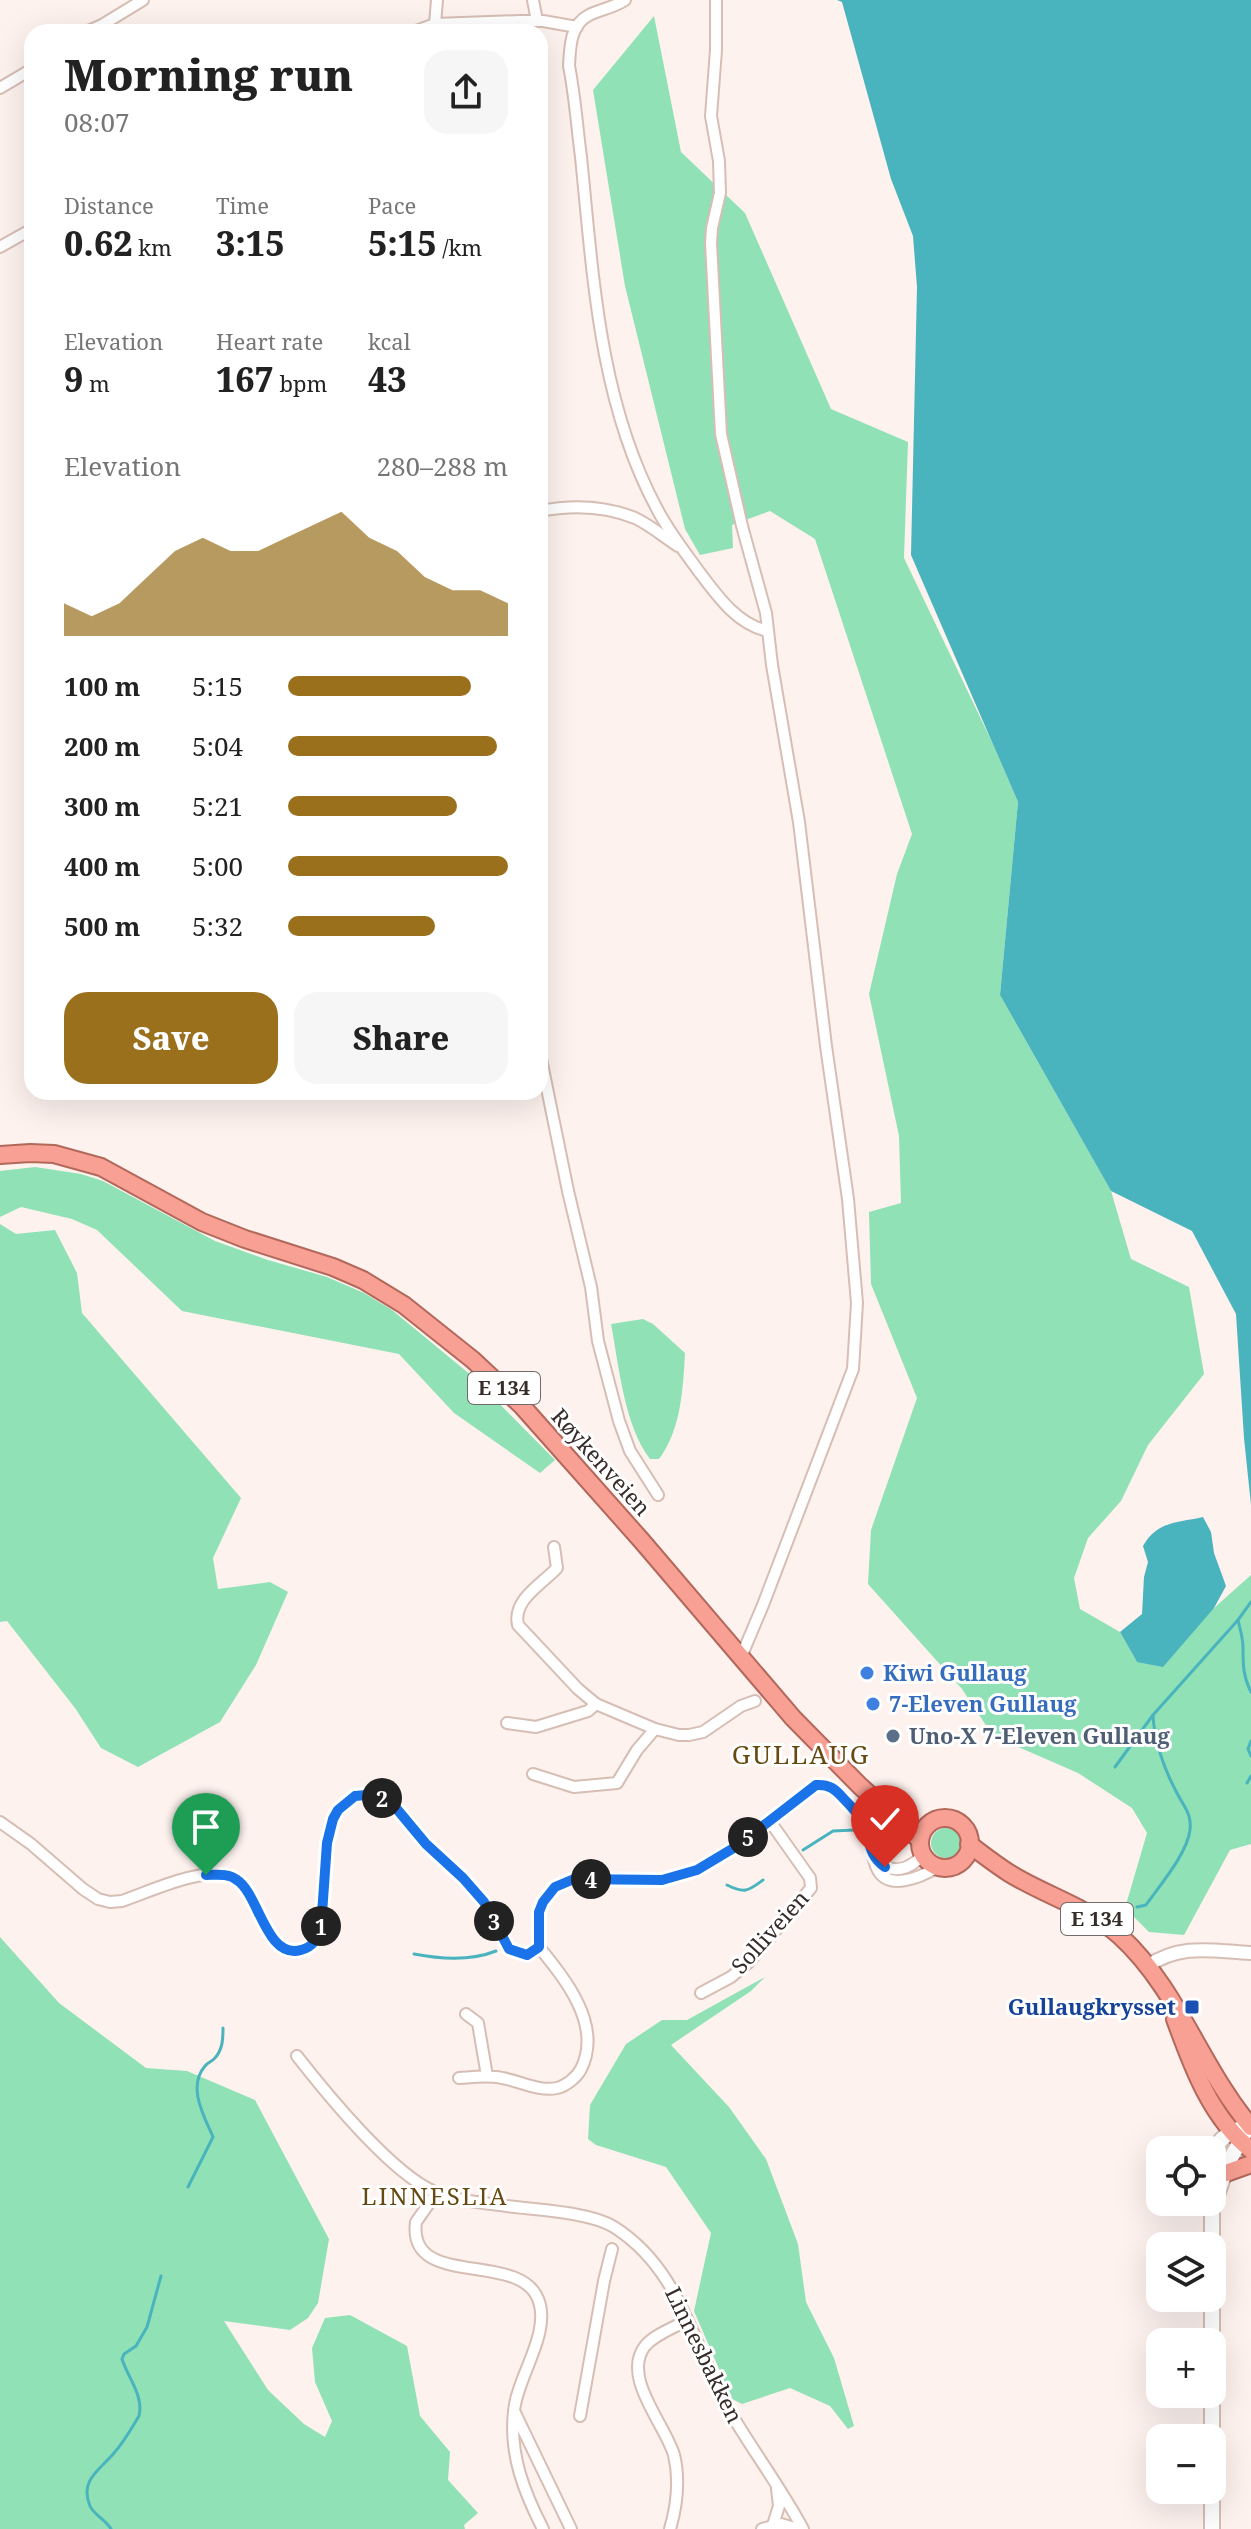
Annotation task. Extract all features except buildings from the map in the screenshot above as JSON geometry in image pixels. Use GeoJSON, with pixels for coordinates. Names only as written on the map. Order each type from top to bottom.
{"type":"FeatureCollection","features":[{"type":"Feature","properties":{"kind":"highway","name":"Røykenveien"},"geometry":{"type":"LineString","coordinates":[[0,1155],[54,1154],[101,1167],[202,1222],[333,1267],[363,1280],[404,1305],[473,1360],[522,1406],[822,1750],[885,1807],[922,1848]]}},
{"type":"Feature","properties":{"kind":"highway","name":"Røykenveien"},"geometry":{"type":"LineString","coordinates":[[885,1807],[930,1823]]}},
{"type":"Feature","properties":{"kind":"highway","name":"E 134"},"geometry":{"type":"LineString","coordinates":[[930,1823],[942,1819],[956,1821],[966,1831],[969,1844],[1009,1873],[1091,1914],[1120,1937],[1147,1966],[1194,2037],[1224,2091],[1250,2126]]}},
{"type":"Feature","properties":{"kind":"highway"},"geometry":{"type":"LineString","coordinates":[[922,1848],[923,1831],[930,1823]]}},
{"type":"Feature","properties":{"kind":"highway"},"geometry":{"type":"LineString","coordinates":[[960,1863],[967,1854],[969,1844]]}},
{"type":"Feature","properties":{"kind":"highway","name":"E 134"},"geometry":{"type":"LineString","coordinates":[[922,1848],[929,1862],[938,1867],[949,1868],[960,1863],[1009,1873]]}},
{"type":"Feature","properties":{"kind":"highway","name":"E 134"},"geometry":{"type":"LineString","coordinates":[[1164,1991],[1202,2085],[1241,2141]]}},
{"type":"Feature","properties":{"kind":"highway"},"geometry":{"type":"LineString","coordinates":[[1226,2173],[1251,2164]]}},
{"type":"Feature","properties":{"kind":"main road"},"geometry":{"type":"LineString","coordinates":[[1226,2173],[1228,2163],[1250,2126]]}},
{"type":"Feature","properties":{"kind":"main road"},"geometry":{"type":"LineString","coordinates":[[1212,2529],[1213,2216]]}},
{"type":"Feature","properties":{"kind":"street"},"geometry":{"type":"LineString","coordinates":[[107,24],[143,0]]}},
{"type":"Feature","properties":{"kind":"street"},"geometry":{"type":"LineString","coordinates":[[437,0],[435,24],[537,21],[577,27]]}},
{"type":"Feature","properties":{"kind":"street"},"geometry":{"type":"LineString","coordinates":[[533,0],[537,21]]}},
{"type":"Feature","properties":{"kind":"street"},"geometry":{"type":"LineString","coordinates":[[625,0],[586,17],[577,27],[570,43],[569,66],[592,267],[608,372],[622,424],[658,512],[680,547],[736,615],[752,628],[768,631]]}},
{"type":"Feature","properties":{"kind":"street"},"geometry":{"type":"LineString","coordinates":[[716,0],[711,116],[719,161],[720,193],[711,243],[721,434],[728,472],[766,613],[799,822],[848,1199],[857,1321],[853,1369],[741,1657]]}},
{"type":"Feature","properties":{"kind":"street"},"geometry":{"type":"LineString","coordinates":[[0,88],[24,74]]}},
{"type":"Feature","properties":{"kind":"street"},"geometry":{"type":"LineString","coordinates":[[0,247],[24,234]]}},
{"type":"Feature","properties":{"kind":"street"},"geometry":{"type":"LineString","coordinates":[[548,510],[580,507],[609,511],[634,518],[680,547]]}},
{"type":"Feature","properties":{"kind":"street"},"geometry":{"type":"LineString","coordinates":[[548,1093],[591,1287],[598,1341],[619,1421],[630,1451],[658,1495]]}},
{"type":"Feature","properties":{"kind":"street"},"geometry":{"type":"LineString","coordinates":[[554,1547],[557,1568],[521,1603],[516,1613],[518,1625],[596,1704],[655,1729],[679,1735],[703,1732],[741,1706],[755,1701]]}},
{"type":"Feature","properties":{"kind":"street"},"geometry":{"type":"LineString","coordinates":[[507,1723],[536,1727],[588,1711],[596,1704]]}},
{"type":"Feature","properties":{"kind":"street"},"geometry":{"type":"LineString","coordinates":[[533,1774],[574,1787],[617,1783],[637,1750],[655,1729]]}},
{"type":"Feature","properties":{"kind":"street"},"geometry":{"type":"LineString","coordinates":[[459,2078],[487,2076],[558,2088],[577,2075],[582,2066],[587,2041],[580,2008],[570,1988],[539,1947],[539,1912],[555,1887],[574,1879],[650,1881],[687,1874],[718,1859],[812,1787],[827,1785],[858,1813],[879,1872],[898,1880],[918,1878],[938,1867]]}},
{"type":"Feature","properties":{"kind":"street"},"geometry":{"type":"LineString","coordinates":[[0,1822],[83,1889],[98,1899],[110,1902],[206,1875],[226,1875],[237,1879],[244,1886],[270,1935],[281,1948],[296,1952],[308,1948],[317,1940],[321,1928],[327,1843],[333,1819],[338,1810],[355,1796],[380,1796],[391,1802],[426,1844],[484,1902],[509,1949],[527,1955],[539,1947]]}},
{"type":"Feature","properties":{"kind":"street","name":"Solliveien"},"geometry":{"type":"LineString","coordinates":[[701,1993],[731,1977],[749,1962],[811,1888],[810,1878],[769,1820]]}},
{"type":"Feature","properties":{"kind":"street"},"geometry":{"type":"LineString","coordinates":[[874,1859],[894,1870],[907,1868],[922,1848]]}},
{"type":"Feature","properties":{"kind":"street"},"geometry":{"type":"LineString","coordinates":[[1147,1966],[1161,1957],[1185,1950],[1251,1953]]}},
{"type":"Feature","properties":{"kind":"street"},"geometry":{"type":"LineString","coordinates":[[466,2014],[478,2023],[487,2076]]}},
{"type":"Feature","properties":{"kind":"street","name":"Linnesbakken"},"geometry":{"type":"LineString","coordinates":[[297,2056],[367,2137],[411,2176],[437,2192],[480,2202],[585,2218],[615,2228],[647,2254],[663,2273],[725,2402],[776,2487],[788,2501],[801,2529]]}},
{"type":"Feature","properties":{"kind":"street"},"geometry":{"type":"LineString","coordinates":[[437,2192],[416,2222],[418,2242],[425,2253],[445,2264],[518,2277],[526,2281],[538,2299],[541,2326],[514,2411],[513,2439],[523,2486],[543,2529]]}},
{"type":"Feature","properties":{"kind":"street"},"geometry":{"type":"LineString","coordinates":[[580,2416],[612,2249]]}},
{"type":"Feature","properties":{"kind":"street"},"geometry":{"type":"LineString","coordinates":[[670,2529],[677,2495],[674,2455],[637,2370],[641,2352],[653,2338],[687,2320]]}},
{"type":"Feature","properties":{"kind":"street"},"geometry":{"type":"LineString","coordinates":[[514,2411],[571,2529]]}},
{"type":"Feature","properties":{"kind":"street"},"geometry":{"type":"LineString","coordinates":[[767,2527],[779,2506],[776,2487]]}},
{"type":"Feature","properties":{"kind":"street"},"geometry":{"type":"LineString","coordinates":[[767,2527],[781,2524],[801,2529]]}},
{"type":"Feature","properties":{"kind":"green space"},"geometry":{"type":"Polygon","coordinates":[[[654,16],[681,152],[745,213],[831,409],[908,442],[904,558],[1018,802],[1000,995],[1111,1191],[1131,1259],[1189,1287],[1204,1374],[1148,1445],[1121,1501],[1088,1538],[1074,1578],[1080,1609],[1120,1632],[1137,1662],[1214,1608],[1251,1575],[1251,1844],[1230,1850],[1184,1935],[1149,1932],[1125,1908],[1147,1833],[1132,1808],[1078,1773],[993,1736],[962,1689],[868,1584],[871,1530],[917,1398],[871,1284],[869,1212],[901,1203],[899,1136],[869,994],[897,874],[912,834],[815,539],[770,511],[732,525],[733,548],[700,555],[685,529],[625,286],[593,90],[654,16]]]}},
{"type":"Feature","properties":{"kind":"green space"},"geometry":{"type":"Polygon","coordinates":[[[35,1167],[81,1174],[103,1181],[215,1241],[327,1277],[364,1293],[392,1310],[472,1376],[555,1460],[540,1473],[454,1413],[399,1354],[182,1311],[97,1230],[72,1219],[21,1207],[0,1217],[0,1171],[35,1167]]]}},
{"type":"Feature","properties":{"kind":"green space"},"geometry":{"type":"Polygon","coordinates":[[[0,1224],[16,1234],[55,1230],[77,1273],[82,1313],[241,1498],[213,1558],[218,1589],[270,1582],[288,1592],[256,1665],[220,1722],[138,1767],[101,1748],[75,1708],[7,1621],[0,1622],[0,1224]]]}},
{"type":"Feature","properties":{"kind":"green space"},"geometry":{"type":"Polygon","coordinates":[[[643,1319],[653,1324],[685,1353],[682,1395],[676,1422],[659,1459],[650,1459],[634,1429],[611,1324],[643,1319]]]}},
{"type":"Feature","properties":{"kind":"green space"},"geometry":{"type":"Polygon","coordinates":[[[946,1828],[952,1829],[960,1837],[960,1849],[952,1857],[946,1858],[940,1857],[932,1849],[931,1843],[932,1837],[940,1829],[946,1828]]]}},
{"type":"Feature","properties":{"kind":"green space"},"geometry":{"type":"Polygon","coordinates":[[[0,1937],[59,2003],[146,2068],[187,2071],[255,2100],[329,2239],[318,2303],[308,2318],[290,2330],[224,2321],[268,2390],[304,2424],[325,2437],[332,2421],[315,2382],[312,2348],[325,2318],[350,2315],[407,2346],[420,2416],[450,2452],[448,2480],[478,2513],[464,2525],[465,2529],[0,2529],[0,1937]]]}},
{"type":"Feature","properties":{"kind":"green space"},"geometry":{"type":"Polygon","coordinates":[[[765,1977],[751,1991],[671,2045],[729,2107],[766,2159],[798,2244],[806,2302],[834,2358],[854,2426],[848,2429],[830,2406],[790,2388],[742,2404],[732,2399],[694,2311],[711,2233],[666,2167],[596,2145],[588,2139],[590,2105],[626,2044],[662,2020],[687,2020],[765,1977]]]}},
{"type":"Feature","properties":{"kind":"water"},"geometry":{"type":"Polygon","coordinates":[[[837,0],[1251,0],[1251,1505],[1236,1314],[1192,1231],[1111,1191],[1000,995],[1018,802],[911,555],[917,287],[913,236],[891,179],[842,2],[837,0]]]}},
{"type":"Feature","properties":{"kind":"water"},"geometry":{"type":"Polygon","coordinates":[[[1203,1517],[1211,1532],[1214,1553],[1226,1586],[1214,1608],[1163,1667],[1137,1662],[1120,1632],[1142,1614],[1148,1562],[1143,1546],[1161,1527],[1203,1517]]]}},
{"type":"Feature","properties":{"kind":"waterway"},"geometry":{"type":"LineString","coordinates":[[1115,1767],[1153,1715],[1251,1602]]}},
{"type":"Feature","properties":{"kind":"waterway"},"geometry":{"type":"LineString","coordinates":[[1238,1620],[1244,1670],[1251,1692]]}},
{"type":"Feature","properties":{"kind":"waterway"},"geometry":{"type":"LineString","coordinates":[[1137,1907],[1146,1905],[1172,1869],[1184,1849],[1190,1830],[1188,1814],[1160,1754],[1153,1715]]}},
{"type":"Feature","properties":{"kind":"waterway"},"geometry":{"type":"LineString","coordinates":[[1251,1741],[1248,1749],[1251,1756]]}},
{"type":"Feature","properties":{"kind":"waterway"},"geometry":{"type":"LineString","coordinates":[[1247,1783],[1251,1776]]}},
{"type":"Feature","properties":{"kind":"waterway"},"geometry":{"type":"LineString","coordinates":[[803,1850],[833,1831],[854,1830]]}},
{"type":"Feature","properties":{"kind":"waterway"},"geometry":{"type":"LineString","coordinates":[[727,1885],[746,1890],[763,1880]]}},
{"type":"Feature","properties":{"kind":"waterway"},"geometry":{"type":"LineString","coordinates":[[414,1954],[455,1958],[496,1951]]}},
{"type":"Feature","properties":{"kind":"waterway"},"geometry":{"type":"LineString","coordinates":[[188,2187],[213,2137],[199,2102],[197,2083],[205,2066],[220,2051],[223,2028]]}},
{"type":"Feature","properties":{"kind":"waterway"},"geometry":{"type":"LineString","coordinates":[[111,2529],[90,2506],[87,2489],[93,2476],[121,2444],[139,2416],[137,2394],[122,2359],[136,2346],[147,2327],[161,2276]]}},
{"type":"Feature","properties":{"kind":"place","name":"Kiwi Gullaug"},"geometry":{"type":"Point","coordinates":[867,1673]}},
{"type":"Feature","properties":{"kind":"place","name":"7-Eleven Gullaug"},"geometry":{"type":"Point","coordinates":[873,1704]}},
{"type":"Feature","properties":{"kind":"place","name":"Uno-X 7-Eleven Gullaug"},"geometry":{"type":"Point","coordinates":[893,1736]}},
{"type":"Feature","properties":{"kind":"place","name":"Gullaugkrysset"},"geometry":{"type":"Point","coordinates":[1192,2007]}},
{"type":"Feature","properties":{"kind":"district","name":"GULLAUG"},"geometry":{"type":"Point","coordinates":[801,1755]}},
{"type":"Feature","properties":{"kind":"district","name":"LINNESLIA"},"geometry":{"type":"Point","coordinates":[435,2197]}},
{"type":"Feature","properties":{"kind":"route"},"geometry":{"type":"LineString","coordinates":[[206,1875],[226,1875],[237,1879],[281,1948],[296,1952],[308,1948],[317,1940],[321,1928],[327,1843],[333,1819],[338,1810],[355,1796],[380,1796],[391,1802],[426,1844],[484,1902],[509,1949],[527,1955],[539,1947],[539,1912],[555,1887],[574,1879],[662,1880],[697,1870],[737,1846],[816,1785],[834,1789],[858,1813],[874,1859],[885,1867]]}}]}
